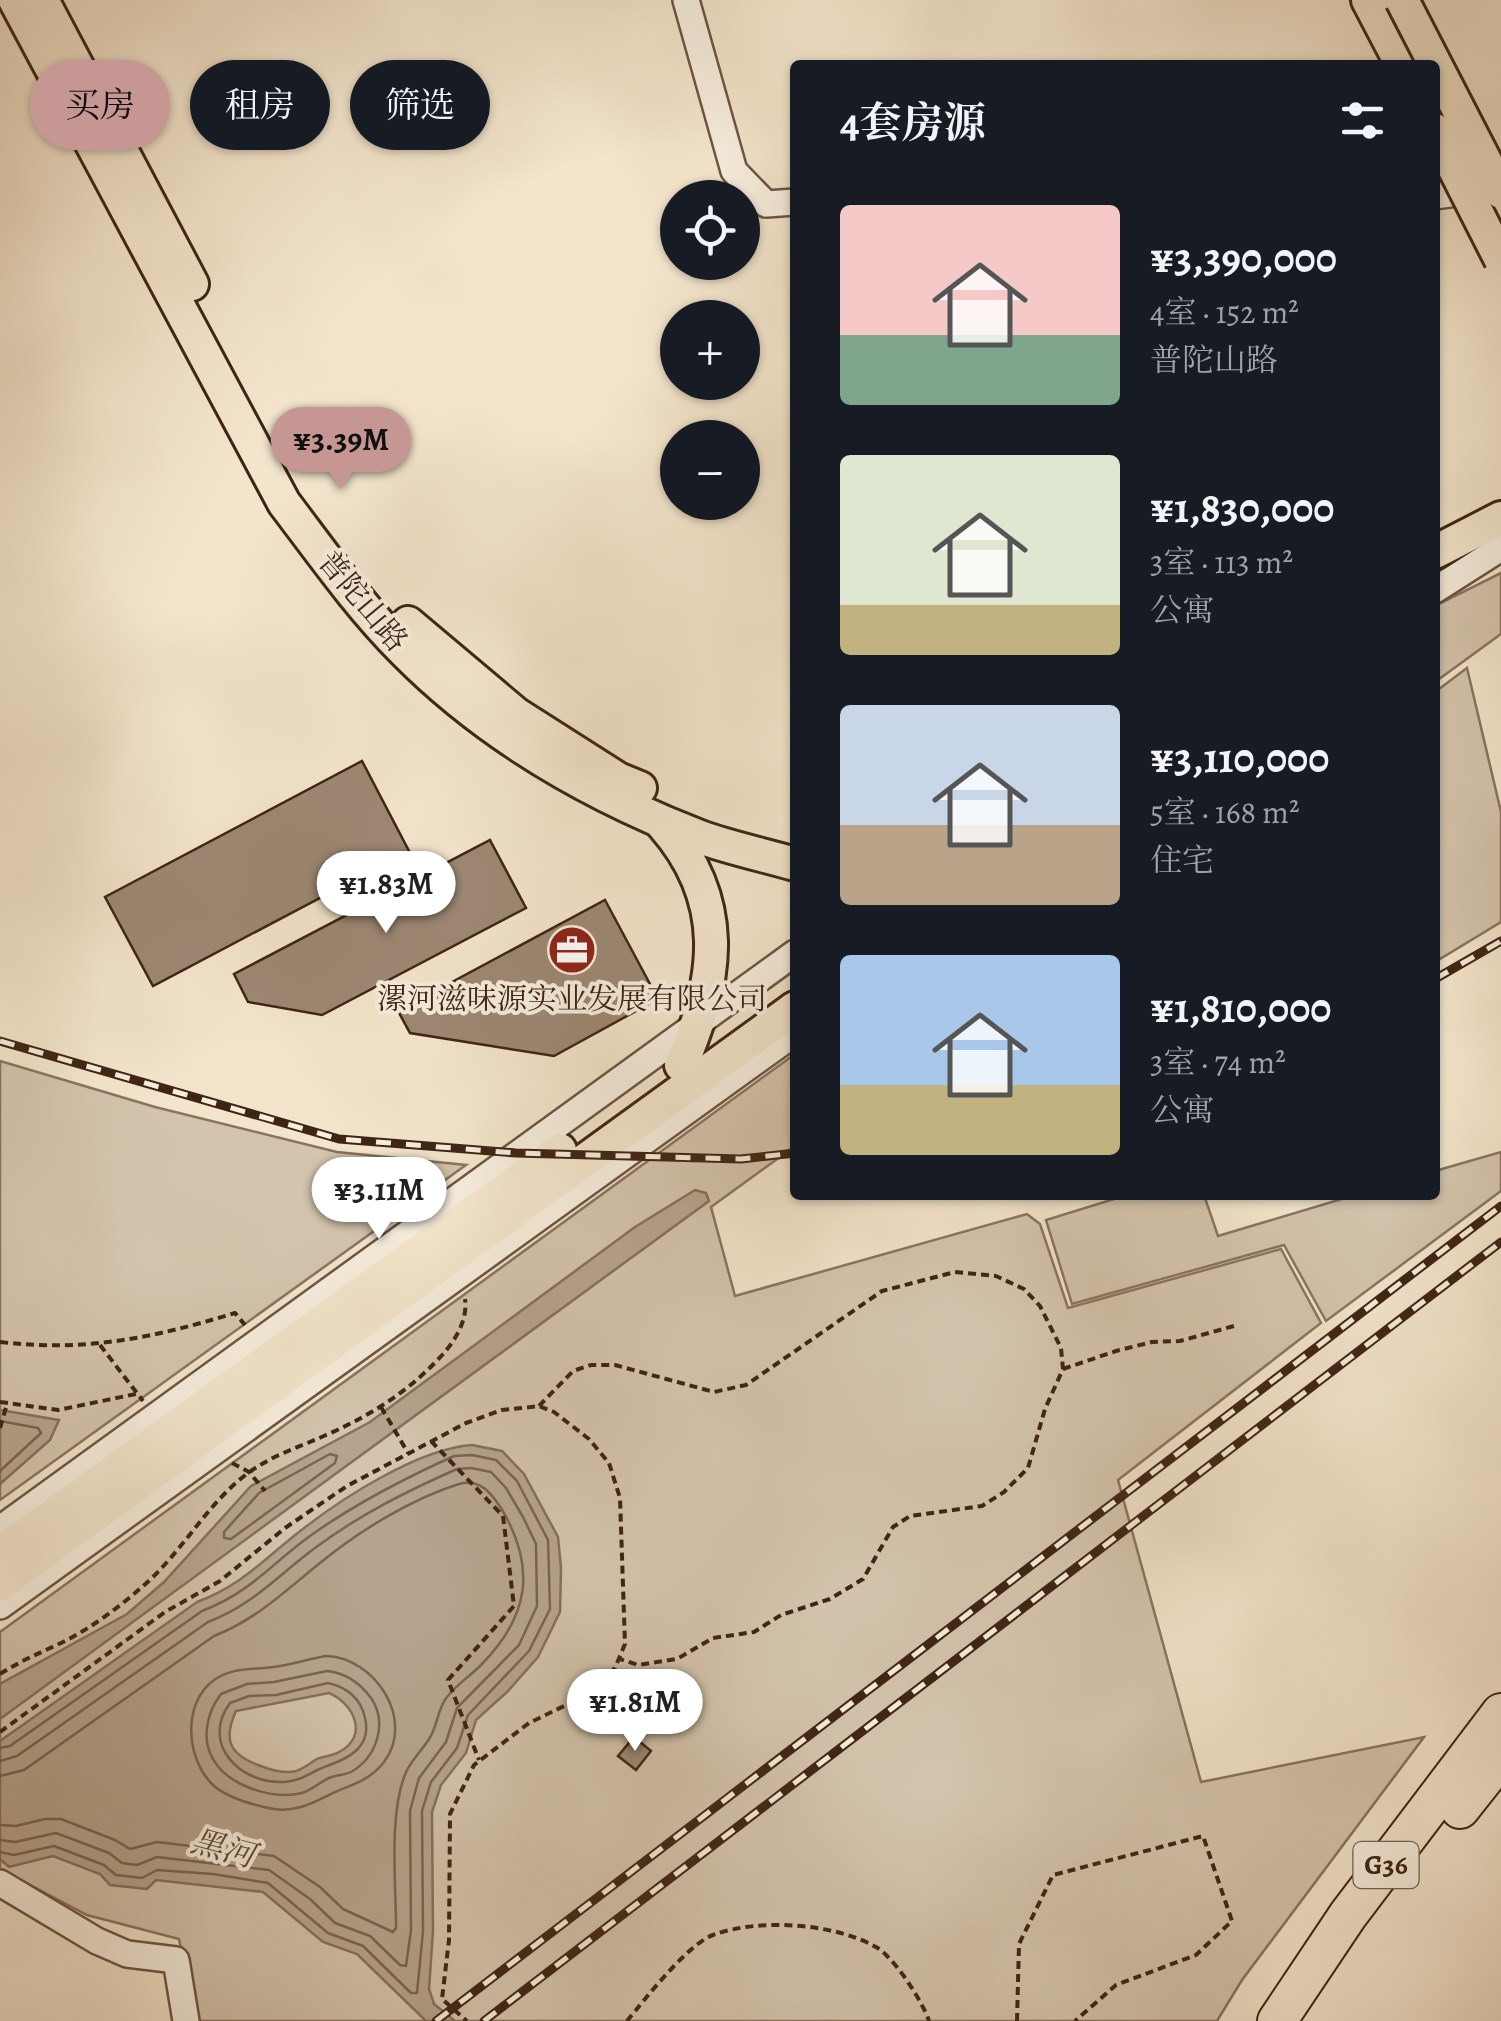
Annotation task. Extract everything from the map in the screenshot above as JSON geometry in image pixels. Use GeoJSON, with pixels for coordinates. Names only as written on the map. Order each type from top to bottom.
{"type":"FeatureCollection","features":[{"type":"Feature","properties":{"kind":"highway","name":"G36"},"geometry":{"type":"LineString","coordinates":[[1276,2021],[1348,1915],[1501,1713]]}},
{"type":"Feature","properties":{"kind":"highway","name":"G36"},"geometry":{"type":"LineString","coordinates":[[1306,2021],[1381,1910],[1501,1757]]}},
{"type":"Feature","properties":{"kind":"main road","name":"普陀山路"},"geometry":{"type":"LineString","coordinates":[[15,0],[284,502],[338,576],[404,651],[485,722],[588,788],[702,838],[790,863]]}},
{"type":"Feature","properties":{"kind":"main road","name":"普陀山路"},"geometry":{"type":"LineString","coordinates":[[42,0],[292,473],[326,526],[415,632],[516,714],[618,779],[711,819],[790,841]]}},
{"type":"Feature","properties":{"kind":"main road"},"geometry":{"type":"LineString","coordinates":[[1368,0],[1410,60]]}},
{"type":"Feature","properties":{"kind":"main road"},"geometry":{"type":"LineString","coordinates":[[1402,0],[1412,60]]}},
{"type":"Feature","properties":{"kind":"main road"},"geometry":{"type":"LineString","coordinates":[[1440,103],[1501,189]]}},
{"type":"Feature","properties":{"kind":"main road"},"geometry":{"type":"LineString","coordinates":[[1440,140],[1501,260]]}},
{"type":"Feature","properties":{"kind":"main road"},"geometry":{"type":"LineString","coordinates":[[1440,549],[1501,514]]}},
{"type":"Feature","properties":{"kind":"main road"},"geometry":{"type":"LineString","coordinates":[[1440,573],[1501,545]]}},
{"type":"Feature","properties":{"kind":"main road"},"geometry":{"type":"LineString","coordinates":[[657,818],[686,850],[706,896],[712,943],[707,994],[681,1065]]}},
{"type":"Feature","properties":{"kind":"main road"},"geometry":{"type":"LineString","coordinates":[[0,1553],[790,986]]}},
{"type":"Feature","properties":{"kind":"main road"},"geometry":{"type":"LineString","coordinates":[[0,1584],[790,1012]]}},
{"type":"Feature","properties":{"kind":"street"},"geometry":{"type":"LineString","coordinates":[[686,0],[734,171],[766,204],[790,202]]}},
{"type":"Feature","properties":{"kind":"street"},"geometry":{"type":"LineString","coordinates":[[1354,0],[1409,60]]}},
{"type":"Feature","properties":{"kind":"street"},"geometry":{"type":"LineString","coordinates":[[1412,60],[1413,0]]}},
{"type":"Feature","properties":{"kind":"street"},"geometry":{"type":"LineString","coordinates":[[1440,195],[1501,189]]}},
{"type":"Feature","properties":{"kind":"street"},"geometry":{"type":"LineString","coordinates":[[1440,532],[1501,514]]}},
{"type":"Feature","properties":{"kind":"street"},"geometry":{"type":"LineString","coordinates":[[1440,587],[1501,545]]}},
{"type":"Feature","properties":{"kind":"street"},"geometry":{"type":"LineString","coordinates":[[0,1528],[790,958]]}},
{"type":"Feature","properties":{"kind":"street"},"geometry":{"type":"LineString","coordinates":[[0,1606],[790,1037]]}},
{"type":"Feature","properties":{"kind":"street"},"geometry":{"type":"LineString","coordinates":[[0,1883],[97,1941],[128,1954],[176,1960],[186,2021]]}},
{"type":"Feature","properties":{"kind":"path"},"geometry":{"type":"LineString","coordinates":[[539,1406],[573,1371],[592,1365],[615,1365],[714,1392],[746,1385],[882,1291],[955,1272],[996,1276],[1024,1289],[1040,1306],[1061,1348],[1063,1369],[1045,1409],[1028,1468],[1004,1492],[982,1506],[910,1516],[893,1527],[863,1579],[830,1599],[781,1615],[754,1632],[713,1638],[677,1659],[638,1665],[620,1658]]}},
{"type":"Feature","properties":{"kind":"path"},"geometry":{"type":"LineString","coordinates":[[0,1674],[92,1624],[145,1585],[187,1542],[220,1498],[249,1472],[288,1449],[382,1409],[420,1379],[454,1341],[466,1310],[461,1274]]}},
{"type":"Feature","properties":{"kind":"path"},"geometry":{"type":"LineString","coordinates":[[0,1342],[46,1347],[100,1345],[168,1333],[235,1312],[258,1340]]}},
{"type":"Feature","properties":{"kind":"path"},"geometry":{"type":"LineString","coordinates":[[1063,1369],[1116,1351],[1152,1342],[1180,1341],[1234,1326]]}},
{"type":"Feature","properties":{"kind":"path"},"geometry":{"type":"LineString","coordinates":[[0,1428],[3,1403],[58,1410],[136,1394]]}},
{"type":"Feature","properties":{"kind":"path"},"geometry":{"type":"LineString","coordinates":[[0,1732],[165,1612],[220,1581],[285,1528],[347,1486],[466,1422],[502,1410],[539,1406],[554,1412],[589,1438],[609,1463],[620,1498],[625,1644],[616,1668],[587,1695],[530,1723],[474,1765],[450,1814],[449,1940],[442,1998],[467,2021]]}},
{"type":"Feature","properties":{"kind":"path"},"geometry":{"type":"LineString","coordinates":[[382,1409],[408,1453]]}},
{"type":"Feature","properties":{"kind":"path"},"geometry":{"type":"LineString","coordinates":[[431,1441],[504,1516],[514,1606],[448,1680],[480,1761]]}},
{"type":"Feature","properties":{"kind":"path"},"geometry":{"type":"LineString","coordinates":[[212,1454],[249,1472],[265,1491]]}},
{"type":"Feature","properties":{"kind":"path"},"geometry":{"type":"LineString","coordinates":[[1017,2021],[1019,1944],[1053,1875],[1204,1836],[1232,1921],[1196,1955],[1116,1985],[1075,2021]]}},
{"type":"Feature","properties":{"kind":"path"},"geometry":{"type":"LineString","coordinates":[[626,2021],[669,1972],[710,1935],[780,1923],[840,1931],[880,1949],[924,2006],[929,2021]]}},
{"type":"Feature","properties":{"kind":"shaded area"},"geometry":{"type":"Polygon","coordinates":[[[1501,573],[1501,634],[1440,678],[1440,604],[1501,573]]]}},
{"type":"Feature","properties":{"kind":"shaded area"},"geometry":{"type":"Polygon","coordinates":[[[1467,668],[1501,812],[1501,922],[1440,959],[1440,688],[1467,668]]]}},
{"type":"Feature","properties":{"kind":"shaded area"},"geometry":{"type":"Polygon","coordinates":[[[790,1058],[790,1150],[711,1207],[735,1296],[1027,1214],[1040,1224],[1068,1308],[1281,1249],[1321,1323],[1118,1480],[1201,1782],[1424,1737],[1242,1980],[1217,2021],[195,2021],[179,1939],[87,1915],[0,1869],[0,1632],[790,1058]]]}},
{"type":"Feature","properties":{"kind":"shaded area"},"geometry":{"type":"Polygon","coordinates":[[[0,1061],[155,1107],[337,1152],[466,1165],[0,1500],[0,1061]]]}},
{"type":"Feature","properties":{"kind":"shaded area"},"geometry":{"type":"Polygon","coordinates":[[[1501,1152],[1501,1191],[1326,1321],[1284,1245],[1072,1304],[1046,1220],[1111,1200],[1206,1200],[1218,1236],[1338,1200],[1440,1200],[1440,1170],[1501,1152]]]}},
{"type":"Feature","properties":{"kind":"water"},"geometry":{"type":"Polygon","coordinates":[[[695,1190],[706,1193],[709,1201],[0,1719],[0,1684],[127,1614],[164,1582],[251,1486],[370,1422],[635,1227],[695,1190]]]}},
{"type":"Feature","properties":{"kind":"water"},"geometry":{"type":"Polygon","coordinates":[[[0,1410],[59,1420],[50,1440],[0,1484],[0,1410]]]}},
{"type":"Feature","properties":{"kind":"water","name":"黑河"},"geometry":{"type":"Polygon","coordinates":[[[472,1445],[502,1451],[524,1474],[558,1537],[561,1568],[560,1612],[538,1657],[476,1720],[466,1753],[441,1785],[432,1812],[433,1931],[429,1989],[434,2004],[455,2021],[426,2021],[357,1954],[323,1942],[263,1892],[156,1880],[147,1889],[110,1885],[100,1874],[53,1856],[9,1867],[0,1859],[0,1741],[197,1602],[240,1580],[337,1505],[405,1465],[451,1448],[472,1445]],[[329,1693],[236,1711],[230,1730],[231,1744],[240,1756],[263,1767],[281,1772],[299,1770],[339,1752],[354,1737],[355,1720],[338,1698],[329,1693]]]}},
{"type":"Feature","properties":{"kind":"building"},"geometry":{"type":"Polygon","coordinates":[[[362,761],[409,851],[153,986],[105,897],[362,761]]]}},
{"type":"Feature","properties":{"kind":"building"},"geometry":{"type":"Polygon","coordinates":[[[490,840],[526,908],[322,1015],[248,1002],[234,974],[490,840]]]}},
{"type":"Feature","properties":{"kind":"building","name":"漯河滋味源实业发展有限公司"},"geometry":{"type":"Polygon","coordinates":[[[605,900],[658,999],[554,1056],[410,1033],[398,1011],[605,900]]]}},
{"type":"Feature","properties":{"kind":"building"},"geometry":{"type":"Polygon","coordinates":[[[634,1737],[651,1751],[636,1770],[618,1756],[634,1737]]]}},
{"type":"Feature","properties":{"kind":"railway"},"geometry":{"type":"LineString","coordinates":[[1440,976],[1501,941]]}},
{"type":"Feature","properties":{"kind":"railway"},"geometry":{"type":"LineString","coordinates":[[0,1041],[339,1139],[516,1153],[741,1159],[790,1154]]}},
{"type":"Feature","properties":{"kind":"railway"},"geometry":{"type":"LineString","coordinates":[[436,2021],[1501,1206]]}},
{"type":"Feature","properties":{"kind":"railway"},"geometry":{"type":"LineString","coordinates":[[484,2021],[1501,1242]]}},
{"type":"Feature","properties":{"kind":"place","name":"漯河滋味源实业发展有限公司"},"geometry":{"type":"Point","coordinates":[572,950]}}]}
